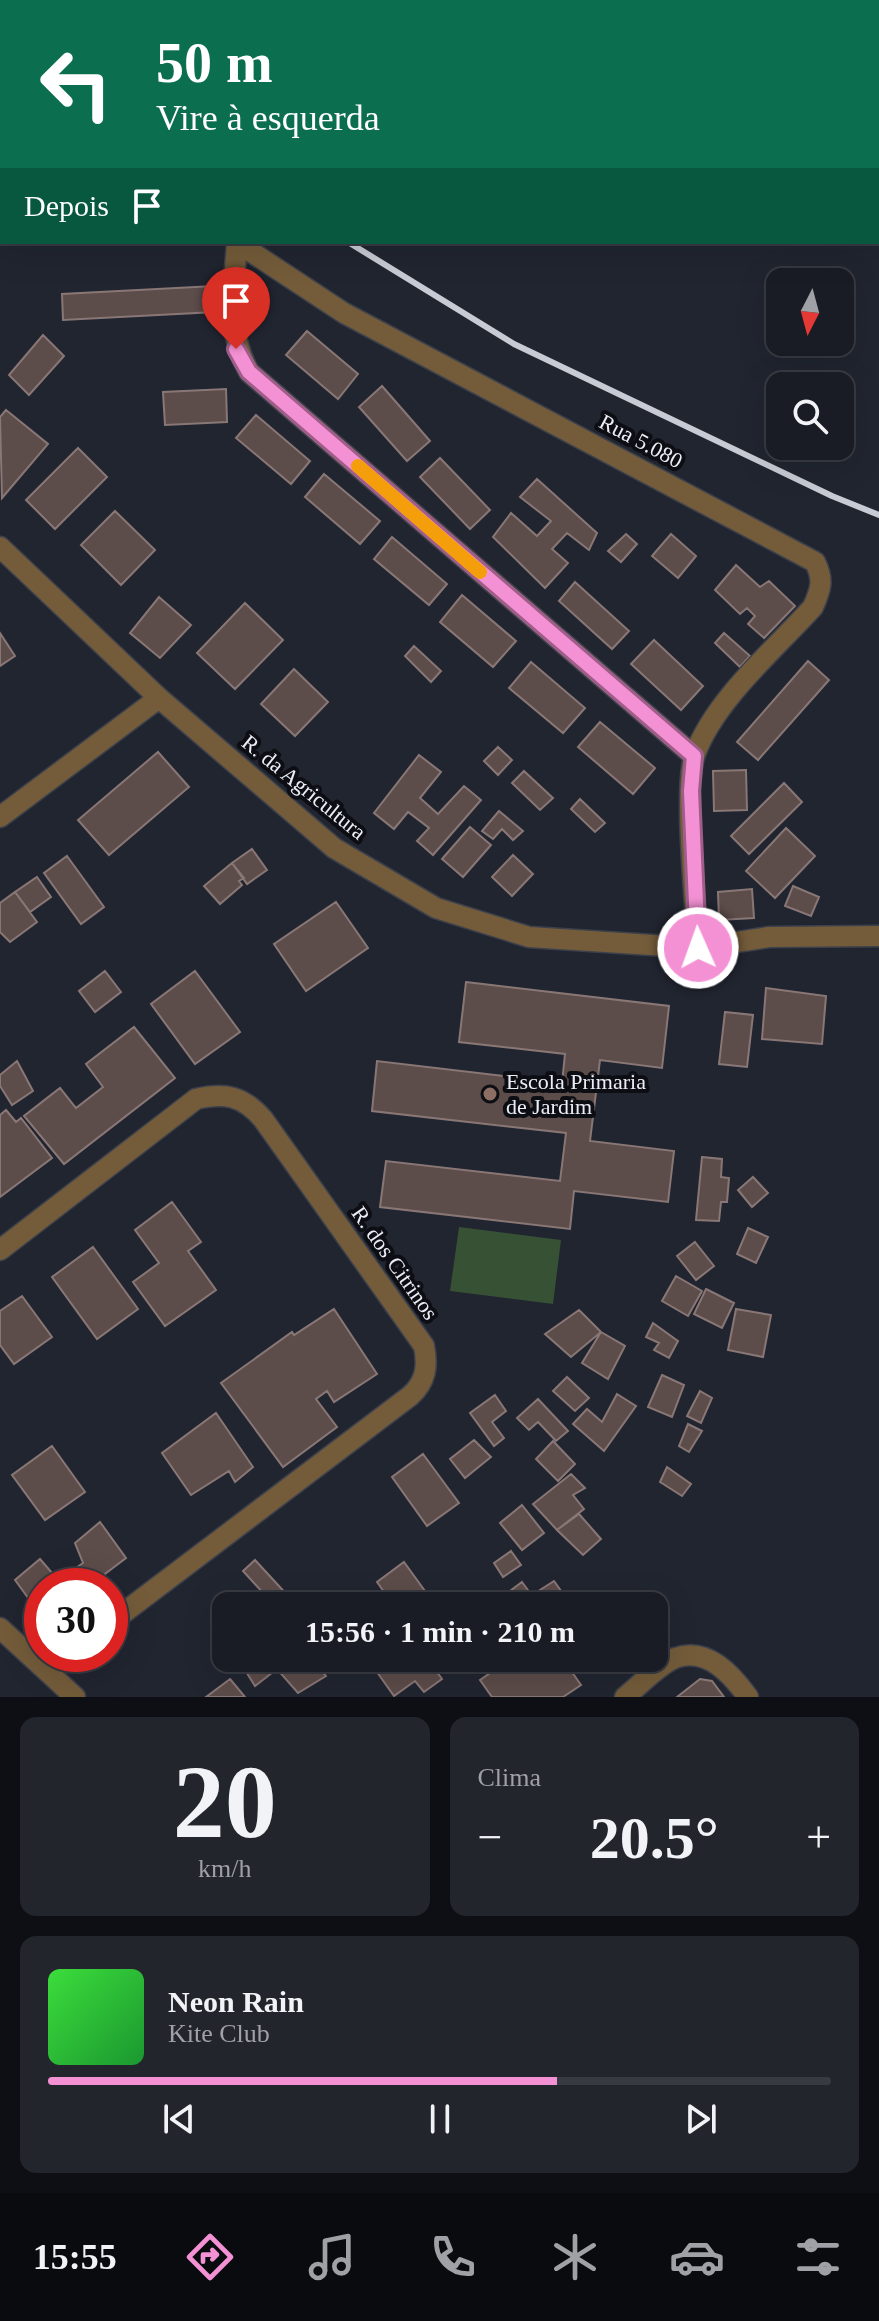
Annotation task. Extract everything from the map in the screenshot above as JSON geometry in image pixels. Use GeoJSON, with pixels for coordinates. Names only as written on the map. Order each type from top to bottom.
{"type":"FeatureCollection","features":[{"type":"Feature","properties":{"kind":"street"},"geometry":{"type":"LineString","coordinates":[[237,244],[232,317],[236,349],[249,372],[694,756],[691,791],[698,948]]}},
{"type":"Feature","properties":{"kind":"street","name":"Rua 5.080"},"geometry":{"type":"LineString","coordinates":[[240,244],[344,313],[815,562],[822,576],[821,590],[813,607],[712,719],[694,756]]}},
{"type":"Feature","properties":{"kind":"street","name":"R. da Agricultura"},"geometry":{"type":"LineString","coordinates":[[0,547],[159,698],[334,848],[436,908],[529,937],[698,948],[769,937],[879,936]]}},
{"type":"Feature","properties":{"kind":"street"},"geometry":{"type":"LineString","coordinates":[[0,817],[159,698]]}},
{"type":"Feature","properties":{"kind":"street","name":"R. dos Citrinos"},"geometry":{"type":"LineString","coordinates":[[0,1250],[196,1099],[221,1093],[248,1102],[263,1119],[424,1346],[427,1364],[420,1387],[410,1396],[128,1609]]}},
{"type":"Feature","properties":{"kind":"street"},"geometry":{"type":"LineString","coordinates":[[0,1628],[24,1649]]}},
{"type":"Feature","properties":{"kind":"street"},"geometry":{"type":"LineString","coordinates":[[625,1697],[676,1658],[704,1657],[731,1673],[748,1697]]}},
{"type":"Feature","properties":{"kind":"street"},"geometry":{"type":"LineString","coordinates":[[49,1672],[75,1697]]}},
{"type":"Feature","properties":{"kind":"green space"},"geometry":{"type":"Polygon","coordinates":[[[459,1227],[561,1240],[553,1304],[450,1291],[459,1227]]]}},
{"type":"Feature","properties":{"kind":"building"},"geometry":{"type":"Polygon","coordinates":[[[214,286],[215,312],[63,320],[62,294],[214,286]]]}},
{"type":"Feature","properties":{"kind":"building"},"geometry":{"type":"Polygon","coordinates":[[[307,331],[358,374],[338,399],[286,355],[307,331]]]}},
{"type":"Feature","properties":{"kind":"building"},"geometry":{"type":"Polygon","coordinates":[[[43,335],[64,356],[29,395],[9,375],[43,335]]]}},
{"type":"Feature","properties":{"kind":"building"},"geometry":{"type":"Polygon","coordinates":[[[382,386],[430,441],[407,461],[359,407],[382,386]]]}},
{"type":"Feature","properties":{"kind":"building"},"geometry":{"type":"Polygon","coordinates":[[[226,389],[227,422],[165,425],[163,392],[226,389]]]}},
{"type":"Feature","properties":{"kind":"building"},"geometry":{"type":"Polygon","coordinates":[[[6,410],[48,444],[2,498],[0,417],[6,410]]]}},
{"type":"Feature","properties":{"kind":"building"},"geometry":{"type":"Polygon","coordinates":[[[256,415],[310,461],[291,484],[236,438],[256,415]]]}},
{"type":"Feature","properties":{"kind":"building"},"geometry":{"type":"Polygon","coordinates":[[[78,448],[107,477],[55,529],[26,500],[78,448]]]}},
{"type":"Feature","properties":{"kind":"building"},"geometry":{"type":"Polygon","coordinates":[[[440,458],[490,510],[470,529],[420,477],[440,458]]]}},
{"type":"Feature","properties":{"kind":"building"},"geometry":{"type":"Polygon","coordinates":[[[324,474],[380,521],[360,544],[305,497],[324,474]]]}},
{"type":"Feature","properties":{"kind":"building"},"geometry":{"type":"Polygon","coordinates":[[[537,479],[597,533],[589,550],[567,533],[552,549],[568,563],[545,588],[493,537],[511,513],[537,536],[551,521],[520,497],[537,479]]]}},
{"type":"Feature","properties":{"kind":"building"},"geometry":{"type":"Polygon","coordinates":[[[115,511],[155,550],[121,585],[81,545],[115,511]]]}},
{"type":"Feature","properties":{"kind":"building"},"geometry":{"type":"Polygon","coordinates":[[[626,534],[637,544],[621,562],[608,551],[626,534]]]}},
{"type":"Feature","properties":{"kind":"building"},"geometry":{"type":"Polygon","coordinates":[[[671,534],[696,556],[678,578],[652,556],[671,534]]]}},
{"type":"Feature","properties":{"kind":"building"},"geometry":{"type":"Polygon","coordinates":[[[392,537],[447,584],[429,605],[374,559],[392,537]]]}},
{"type":"Feature","properties":{"kind":"building"},"geometry":{"type":"Polygon","coordinates":[[[736,565],[760,587],[769,581],[795,606],[764,638],[748,624],[755,616],[747,608],[740,614],[715,590],[736,565]]]}},
{"type":"Feature","properties":{"kind":"building"},"geometry":{"type":"Polygon","coordinates":[[[575,582],[629,631],[612,649],[559,601],[575,582]]]}},
{"type":"Feature","properties":{"kind":"building"},"geometry":{"type":"Polygon","coordinates":[[[462,595],[516,641],[493,667],[440,622],[462,595]]]}},
{"type":"Feature","properties":{"kind":"building"},"geometry":{"type":"Polygon","coordinates":[[[159,597],[191,625],[160,658],[130,633],[159,597]]]}},
{"type":"Feature","properties":{"kind":"building"},"geometry":{"type":"Polygon","coordinates":[[[245,603],[283,640],[235,689],[197,653],[245,603]]]}},
{"type":"Feature","properties":{"kind":"building"},"geometry":{"type":"Polygon","coordinates":[[[0,633],[15,656],[0,666],[0,633]]]}},
{"type":"Feature","properties":{"kind":"building"},"geometry":{"type":"Polygon","coordinates":[[[724,633],[750,656],[740,667],[715,643],[724,633]]]}},
{"type":"Feature","properties":{"kind":"building"},"geometry":{"type":"Polygon","coordinates":[[[654,640],[703,686],[681,710],[631,664],[654,640]]]}},
{"type":"Feature","properties":{"kind":"building"},"geometry":{"type":"Polygon","coordinates":[[[414,646],[441,671],[431,682],[405,656],[414,646]]]}},
{"type":"Feature","properties":{"kind":"building"},"geometry":{"type":"Polygon","coordinates":[[[808,661],[829,680],[758,760],[737,742],[808,661]]]}},
{"type":"Feature","properties":{"kind":"building"},"geometry":{"type":"Polygon","coordinates":[[[531,662],[585,708],[563,733],[509,688],[531,662]]]}},
{"type":"Feature","properties":{"kind":"building"},"geometry":{"type":"Polygon","coordinates":[[[294,669],[328,702],[295,736],[261,704],[294,669]]]}},
{"type":"Feature","properties":{"kind":"building"},"geometry":{"type":"Polygon","coordinates":[[[600,722],[655,768],[633,794],[578,747],[600,722]]]}},
{"type":"Feature","properties":{"kind":"building"},"geometry":{"type":"Polygon","coordinates":[[[498,747],[512,760],[498,775],[484,761],[498,747]]]}},
{"type":"Feature","properties":{"kind":"building"},"geometry":{"type":"Polygon","coordinates":[[[158,752],[189,787],[109,855],[78,820],[158,752]]]}},
{"type":"Feature","properties":{"kind":"building"},"geometry":{"type":"Polygon","coordinates":[[[419,755],[441,772],[420,798],[438,814],[464,786],[481,800],[433,855],[417,841],[429,828],[408,812],[394,829],[374,813],[419,755]]]}},
{"type":"Feature","properties":{"kind":"building"},"geometry":{"type":"Polygon","coordinates":[[[746,770],[747,810],[714,811],[713,771],[746,770]]]}},
{"type":"Feature","properties":{"kind":"building"},"geometry":{"type":"Polygon","coordinates":[[[524,771],[553,798],[540,810],[512,783],[524,771]]]}},
{"type":"Feature","properties":{"kind":"building"},"geometry":{"type":"Polygon","coordinates":[[[784,783],[802,802],[749,854],[731,836],[784,783]]]}},
{"type":"Feature","properties":{"kind":"building"},"geometry":{"type":"Polygon","coordinates":[[[580,799],[605,823],[595,832],[571,809],[580,799]]]}},
{"type":"Feature","properties":{"kind":"building"},"geometry":{"type":"Polygon","coordinates":[[[499,811],[523,831],[513,840],[502,829],[493,839],[482,831],[499,811]]]}},
{"type":"Feature","properties":{"kind":"building"},"geometry":{"type":"Polygon","coordinates":[[[470,827],[491,845],[463,877],[442,859],[470,827]]]}},
{"type":"Feature","properties":{"kind":"building"},"geometry":{"type":"Polygon","coordinates":[[[786,828],[815,856],[775,898],[746,871],[786,828]]]}},
{"type":"Feature","properties":{"kind":"building"},"geometry":{"type":"Polygon","coordinates":[[[252,849],[267,870],[247,884],[232,863],[252,849]]]}},
{"type":"Feature","properties":{"kind":"building"},"geometry":{"type":"Polygon","coordinates":[[[513,855],[533,874],[512,896],[492,877],[513,855]]]}},
{"type":"Feature","properties":{"kind":"building"},"geometry":{"type":"Polygon","coordinates":[[[67,856],[104,907],[81,924],[44,873],[67,856]]]}},
{"type":"Feature","properties":{"kind":"building"},"geometry":{"type":"Polygon","coordinates":[[[232,863],[244,878],[239,881],[242,885],[220,904],[204,886],[232,863]]]}},
{"type":"Feature","properties":{"kind":"building"},"geometry":{"type":"Polygon","coordinates":[[[37,877],[51,897],[30,912],[15,892],[37,877]]]}},
{"type":"Feature","properties":{"kind":"building"},"geometry":{"type":"Polygon","coordinates":[[[793,886],[819,897],[811,916],[785,906],[793,886]]]}},
{"type":"Feature","properties":{"kind":"building"},"geometry":{"type":"Polygon","coordinates":[[[752,889],[754,918],[719,920],[718,892],[752,889]]]}},
{"type":"Feature","properties":{"kind":"building"},"geometry":{"type":"Polygon","coordinates":[[[15,892],[37,922],[10,942],[0,932],[0,903],[15,892]]]}},
{"type":"Feature","properties":{"kind":"building"},"geometry":{"type":"Polygon","coordinates":[[[336,902],[368,948],[306,991],[274,944],[336,902]]]}},
{"type":"Feature","properties":{"kind":"building"},"geometry":{"type":"Polygon","coordinates":[[[105,971],[121,992],[95,1012],[79,991],[105,971]]]}},
{"type":"Feature","properties":{"kind":"building"},"geometry":{"type":"Polygon","coordinates":[[[195,971],[240,1032],[195,1064],[151,1004],[195,971]]]}},
{"type":"Feature","properties":{"kind":"building"},"geometry":{"type":"Polygon","coordinates":[[[466,982],[669,1006],[662,1068],[600,1060],[590,1141],[674,1151],[668,1202],[574,1191],[570,1229],[380,1207],[386,1161],[560,1181],[566,1133],[372,1111],[377,1061],[562,1083],[565,1054],[459,1042],[466,982]]]}},
{"type":"Feature","properties":{"kind":"building"},"geometry":{"type":"Polygon","coordinates":[[[766,988],[826,996],[822,1044],[762,1039],[766,988]]]}},
{"type":"Feature","properties":{"kind":"building"},"geometry":{"type":"Polygon","coordinates":[[[725,1012],[753,1015],[747,1067],[719,1064],[725,1012]]]}},
{"type":"Feature","properties":{"kind":"building"},"geometry":{"type":"Polygon","coordinates":[[[134,1027],[175,1078],[64,1164],[24,1116],[60,1088],[76,1108],[103,1087],[86,1064],[134,1027]]]}},
{"type":"Feature","properties":{"kind":"building"},"geometry":{"type":"Polygon","coordinates":[[[17,1061],[33,1091],[12,1105],[0,1086],[0,1075],[17,1061]]]}},
{"type":"Feature","properties":{"kind":"building"},"geometry":{"type":"Polygon","coordinates":[[[6,1110],[16,1122],[21,1118],[52,1158],[0,1197],[0,1115],[6,1110]]]}},
{"type":"Feature","properties":{"kind":"building"},"geometry":{"type":"Polygon","coordinates":[[[702,1157],[722,1159],[721,1177],[729,1178],[727,1202],[721,1202],[719,1221],[696,1220],[702,1157]]]}},
{"type":"Feature","properties":{"kind":"building"},"geometry":{"type":"Polygon","coordinates":[[[753,1177],[768,1193],[752,1207],[738,1190],[753,1177]]]}},
{"type":"Feature","properties":{"kind":"building"},"geometry":{"type":"Polygon","coordinates":[[[172,1202],[201,1242],[188,1251],[216,1290],[165,1326],[133,1282],[159,1263],[135,1230],[172,1202]]]}},
{"type":"Feature","properties":{"kind":"building"},"geometry":{"type":"Polygon","coordinates":[[[748,1228],[768,1237],[756,1263],[737,1254],[748,1228]]]}},
{"type":"Feature","properties":{"kind":"building"},"geometry":{"type":"Polygon","coordinates":[[[695,1242],[714,1266],[696,1280],[677,1256],[695,1242]]]}},
{"type":"Feature","properties":{"kind":"building"},"geometry":{"type":"Polygon","coordinates":[[[93,1247],[138,1309],[97,1339],[52,1277],[93,1247]]]}},
{"type":"Feature","properties":{"kind":"building"},"geometry":{"type":"Polygon","coordinates":[[[676,1276],[702,1291],[688,1316],[662,1301],[676,1276]]]}},
{"type":"Feature","properties":{"kind":"building"},"geometry":{"type":"Polygon","coordinates":[[[706,1289],[734,1303],[722,1328],[694,1314],[706,1289]]]}},
{"type":"Feature","properties":{"kind":"building"},"geometry":{"type":"Polygon","coordinates":[[[22,1296],[52,1337],[14,1364],[0,1345],[0,1311],[22,1296]]]}},
{"type":"Feature","properties":{"kind":"building"},"geometry":{"type":"Polygon","coordinates":[[[334,1309],[377,1374],[334,1402],[327,1391],[316,1399],[337,1427],[283,1467],[221,1383],[292,1332],[294,1335],[334,1309]]]}},
{"type":"Feature","properties":{"kind":"building"},"geometry":{"type":"Polygon","coordinates":[[[736,1309],[771,1315],[763,1357],[728,1350],[736,1309]]]}},
{"type":"Feature","properties":{"kind":"building"},"geometry":{"type":"Polygon","coordinates":[[[579,1310],[601,1332],[571,1357],[545,1334],[579,1310]]]}},
{"type":"Feature","properties":{"kind":"building"},"geometry":{"type":"Polygon","coordinates":[[[653,1323],[678,1341],[669,1358],[654,1350],[659,1343],[646,1337],[653,1323]]]}},
{"type":"Feature","properties":{"kind":"building"},"geometry":{"type":"Polygon","coordinates":[[[601,1332],[625,1346],[608,1379],[582,1363],[601,1332]]]}},
{"type":"Feature","properties":{"kind":"building"},"geometry":{"type":"Polygon","coordinates":[[[662,1375],[684,1385],[672,1417],[648,1407],[662,1375]]]}},
{"type":"Feature","properties":{"kind":"building"},"geometry":{"type":"Polygon","coordinates":[[[567,1377],[589,1398],[575,1411],[553,1391],[567,1377]]]}},
{"type":"Feature","properties":{"kind":"building"},"geometry":{"type":"Polygon","coordinates":[[[700,1391],[712,1398],[701,1423],[687,1416],[700,1391]]]}},
{"type":"Feature","properties":{"kind":"building"},"geometry":{"type":"Polygon","coordinates":[[[617,1394],[636,1406],[604,1451],[573,1424],[587,1409],[602,1422],[617,1394]]]}},
{"type":"Feature","properties":{"kind":"building"},"geometry":{"type":"Polygon","coordinates":[[[495,1395],[506,1411],[492,1422],[504,1438],[494,1446],[470,1413],[495,1395]]]}},
{"type":"Feature","properties":{"kind":"building"},"geometry":{"type":"Polygon","coordinates":[[[538,1399],[568,1431],[556,1441],[538,1422],[529,1430],[517,1418],[538,1399]]]}},
{"type":"Feature","properties":{"kind":"building"},"geometry":{"type":"Polygon","coordinates":[[[216,1413],[253,1467],[235,1482],[229,1471],[191,1495],[162,1453],[216,1413]]]}},
{"type":"Feature","properties":{"kind":"building"},"geometry":{"type":"Polygon","coordinates":[[[688,1424],[702,1431],[689,1452],[679,1446],[688,1424]]]}},
{"type":"Feature","properties":{"kind":"building"},"geometry":{"type":"Polygon","coordinates":[[[474,1440],[491,1457],[465,1478],[450,1459],[474,1440]]]}},
{"type":"Feature","properties":{"kind":"building"},"geometry":{"type":"Polygon","coordinates":[[[553,1441],[575,1464],[558,1481],[536,1459],[553,1441]]]}},
{"type":"Feature","properties":{"kind":"building"},"geometry":{"type":"Polygon","coordinates":[[[52,1446],[85,1492],[45,1520],[12,1475],[52,1446]]]}},
{"type":"Feature","properties":{"kind":"building"},"geometry":{"type":"Polygon","coordinates":[[[423,1454],[459,1503],[427,1526],[392,1477],[423,1454]]]}},
{"type":"Feature","properties":{"kind":"building"},"geometry":{"type":"Polygon","coordinates":[[[667,1467],[691,1484],[682,1496],[660,1482],[667,1467]]]}},
{"type":"Feature","properties":{"kind":"building"},"geometry":{"type":"Polygon","coordinates":[[[571,1474],[585,1488],[573,1495],[584,1509],[557,1530],[533,1504],[571,1474]]]}},
{"type":"Feature","properties":{"kind":"building"},"geometry":{"type":"Polygon","coordinates":[[[522,1505],[544,1533],[522,1550],[500,1523],[522,1505]]]}},
{"type":"Feature","properties":{"kind":"building"},"geometry":{"type":"Polygon","coordinates":[[[579,1514],[601,1539],[583,1555],[557,1530],[579,1514]]]}},
{"type":"Feature","properties":{"kind":"building"},"geometry":{"type":"Polygon","coordinates":[[[100,1522],[126,1558],[113,1568],[76,1568],[83,1563],[75,1543],[100,1522]]]}},
{"type":"Feature","properties":{"kind":"building"},"geometry":{"type":"Polygon","coordinates":[[[511,1551],[521,1565],[503,1577],[494,1563],[511,1551]]]}},
{"type":"Feature","properties":{"kind":"building"},"geometry":{"type":"Polygon","coordinates":[[[40,1559],[48,1568],[29,1568],[40,1559]]]}},
{"type":"Feature","properties":{"kind":"building"},"geometry":{"type":"Polygon","coordinates":[[[255,1560],[284,1592],[262,1592],[243,1571],[255,1560]]]}},
{"type":"Feature","properties":{"kind":"building"},"geometry":{"type":"Polygon","coordinates":[[[404,1562],[425,1591],[384,1592],[377,1582],[404,1562]]]}},
{"type":"Feature","properties":{"kind":"building"},"geometry":{"type":"Polygon","coordinates":[[[24,1572],[24,1592],[15,1580],[24,1572]]]}},
{"type":"Feature","properties":{"kind":"building"},"geometry":{"type":"Polygon","coordinates":[[[554,1581],[562,1592],[541,1592],[540,1590],[554,1581]]]}},
{"type":"Feature","properties":{"kind":"building"},"geometry":{"type":"Polygon","coordinates":[[[522,1582],[529,1592],[511,1592],[522,1582]]]}},
{"type":"Feature","properties":{"kind":"building"},"geometry":{"type":"Polygon","coordinates":[[[246,1672],[273,1672],[255,1686],[246,1672]]]}},
{"type":"Feature","properties":{"kind":"building"},"geometry":{"type":"Polygon","coordinates":[[[280,1672],[323,1672],[326,1676],[298,1693],[280,1672]]]}},
{"type":"Feature","properties":{"kind":"building"},"geometry":{"type":"Polygon","coordinates":[[[377,1672],[437,1672],[442,1679],[424,1692],[415,1681],[394,1696],[377,1672]]]}},
{"type":"Feature","properties":{"kind":"building"},"geometry":{"type":"Polygon","coordinates":[[[492,1672],[572,1672],[581,1685],[563,1697],[492,1697],[480,1680],[492,1672]]]}},
{"type":"Feature","properties":{"kind":"building"},"geometry":{"type":"Polygon","coordinates":[[[230,1679],[245,1697],[206,1697],[230,1679]]]}},
{"type":"Feature","properties":{"kind":"building"},"geometry":{"type":"Polygon","coordinates":[[[700,1679],[712,1681],[724,1697],[677,1697],[700,1679]]]}},
{"type":"Feature","properties":{"kind":"railway"},"geometry":{"type":"LineString","coordinates":[[351,244],[514,344],[832,496],[879,515]]}},
{"type":"Feature","properties":{"kind":"slow traffic"},"geometry":{"type":"LineString","coordinates":[[358,466],[480,572]]}},
{"type":"Feature","properties":{"kind":"place","name":"Escola Primaria de Jardim"},"geometry":{"type":"Point","coordinates":[490,1094]}},
{"type":"Feature","properties":{"kind":"route"},"geometry":{"type":"LineString","coordinates":[[236,349],[249,372],[694,756],[691,791],[698,948]]}}]}
